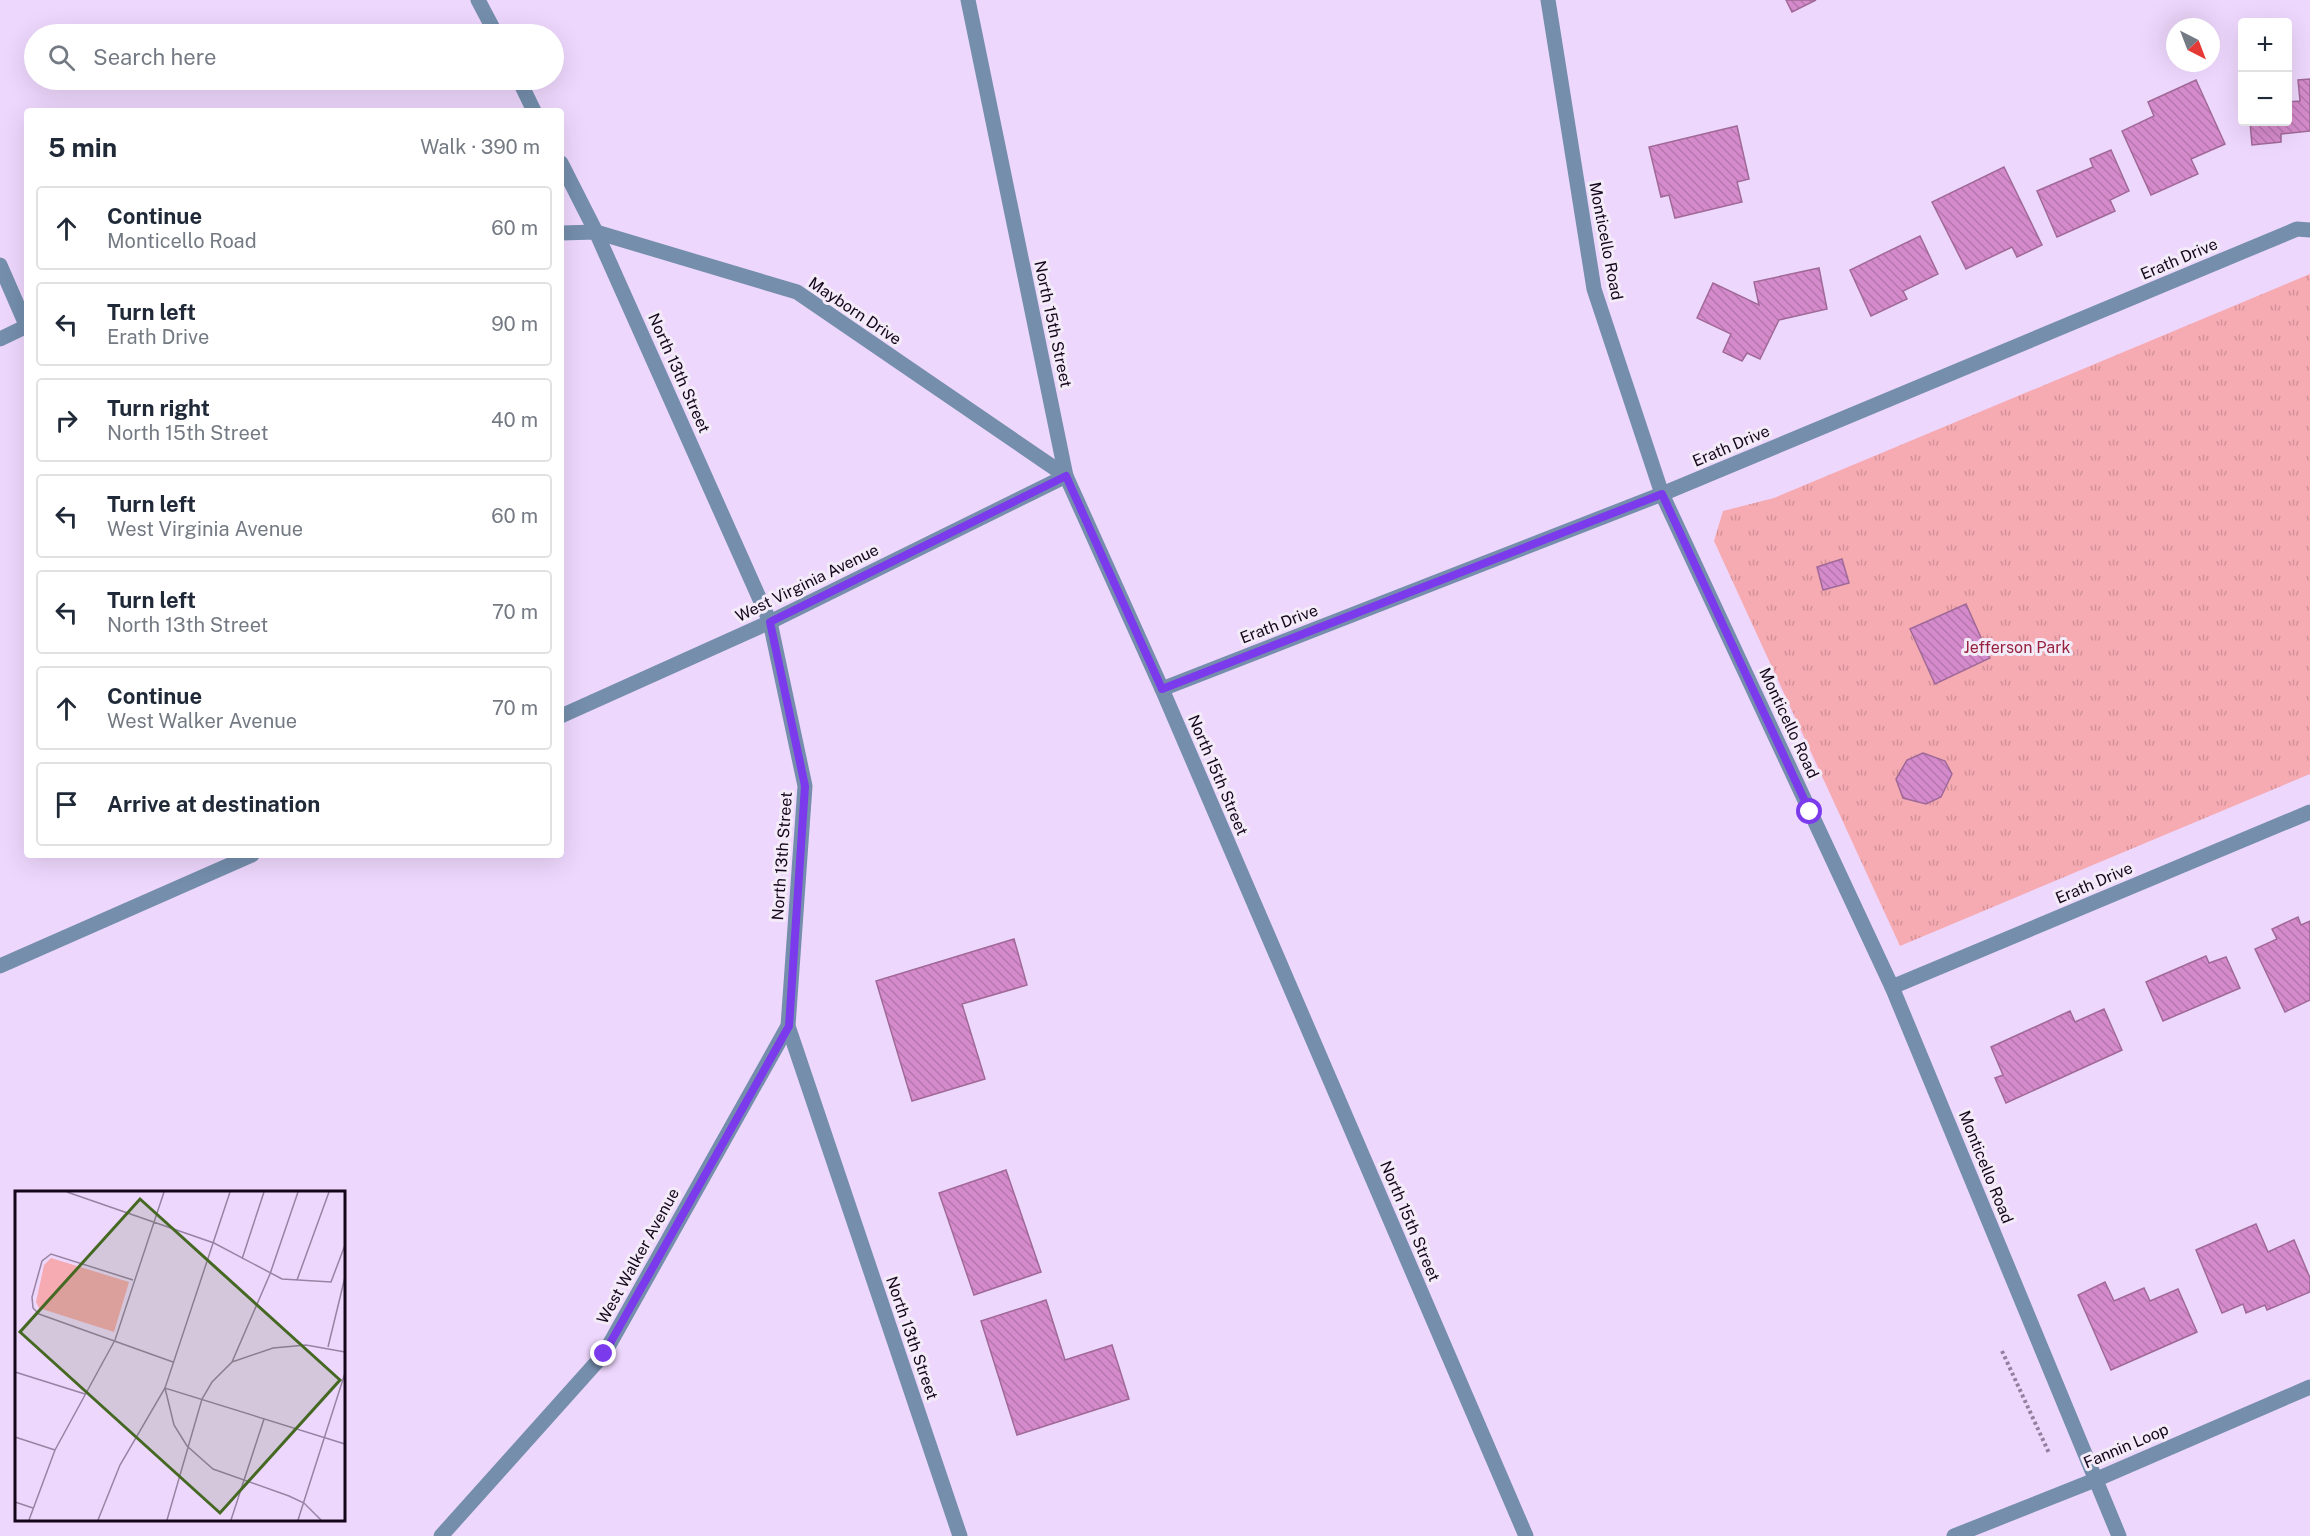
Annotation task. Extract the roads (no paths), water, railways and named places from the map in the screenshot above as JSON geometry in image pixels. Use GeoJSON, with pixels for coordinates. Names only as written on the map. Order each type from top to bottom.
{"type":"FeatureCollection","features":[{"type":"Feature","properties":{"kind":"street"},"geometry":{"type":"LineString","coordinates":[[478,0],[491,24]]}},
{"type":"Feature","properties":{"kind":"street","name":"North 15th Street"},"geometry":{"type":"LineString","coordinates":[[968,0],[1066,476],[1162,689],[1527,1536]]}},
{"type":"Feature","properties":{"kind":"street","name":"Monticello Road"},"geometry":{"type":"LineString","coordinates":[[1548,0],[1594,289],[1662,494],[1892,987],[2119,1536]]}},
{"type":"Feature","properties":{"kind":"street"},"geometry":{"type":"LineString","coordinates":[[524,90],[533,108]]}},
{"type":"Feature","properties":{"kind":"street","name":"North 13th Street"},"geometry":{"type":"LineString","coordinates":[[564,169],[596,232],[770,622],[805,786],[789,1026],[960,1536]]}},
{"type":"Feature","properties":{"kind":"street","name":"Erath Drive"},"geometry":{"type":"LineString","coordinates":[[1162,689],[1662,494],[2297,229],[2310,230]]}},
{"type":"Feature","properties":{"kind":"street","name":"Mayborn Drive"},"geometry":{"type":"LineString","coordinates":[[564,233],[596,232],[797,292],[1066,476]]}},
{"type":"Feature","properties":{"kind":"street"},"geometry":{"type":"LineString","coordinates":[[0,265],[24,319]]}},
{"type":"Feature","properties":{"kind":"street"},"geometry":{"type":"LineString","coordinates":[[0,339],[24,327]]}},
{"type":"Feature","properties":{"kind":"street","name":"West Virginia Avenue"},"geometry":{"type":"LineString","coordinates":[[564,715],[770,622],[1066,476]]}},
{"type":"Feature","properties":{"kind":"street","name":"Erath Drive"},"geometry":{"type":"LineString","coordinates":[[1892,987],[2310,812]]}},
{"type":"Feature","properties":{"kind":"street"},"geometry":{"type":"LineString","coordinates":[[0,966],[245,858]]}},
{"type":"Feature","properties":{"kind":"street","name":"West Walker Avenue"},"geometry":{"type":"LineString","coordinates":[[441,1536],[604,1354],[789,1026]]}},
{"type":"Feature","properties":{"kind":"street","name":"Fannin Loop"},"geometry":{"type":"LineString","coordinates":[[1954,1536],[2095,1479],[2310,1387]]}},
{"type":"Feature","properties":{"kind":"park label","name":"Jefferson Park"},"geometry":{"type":"Point","coordinates":[2017,647]}}]}
